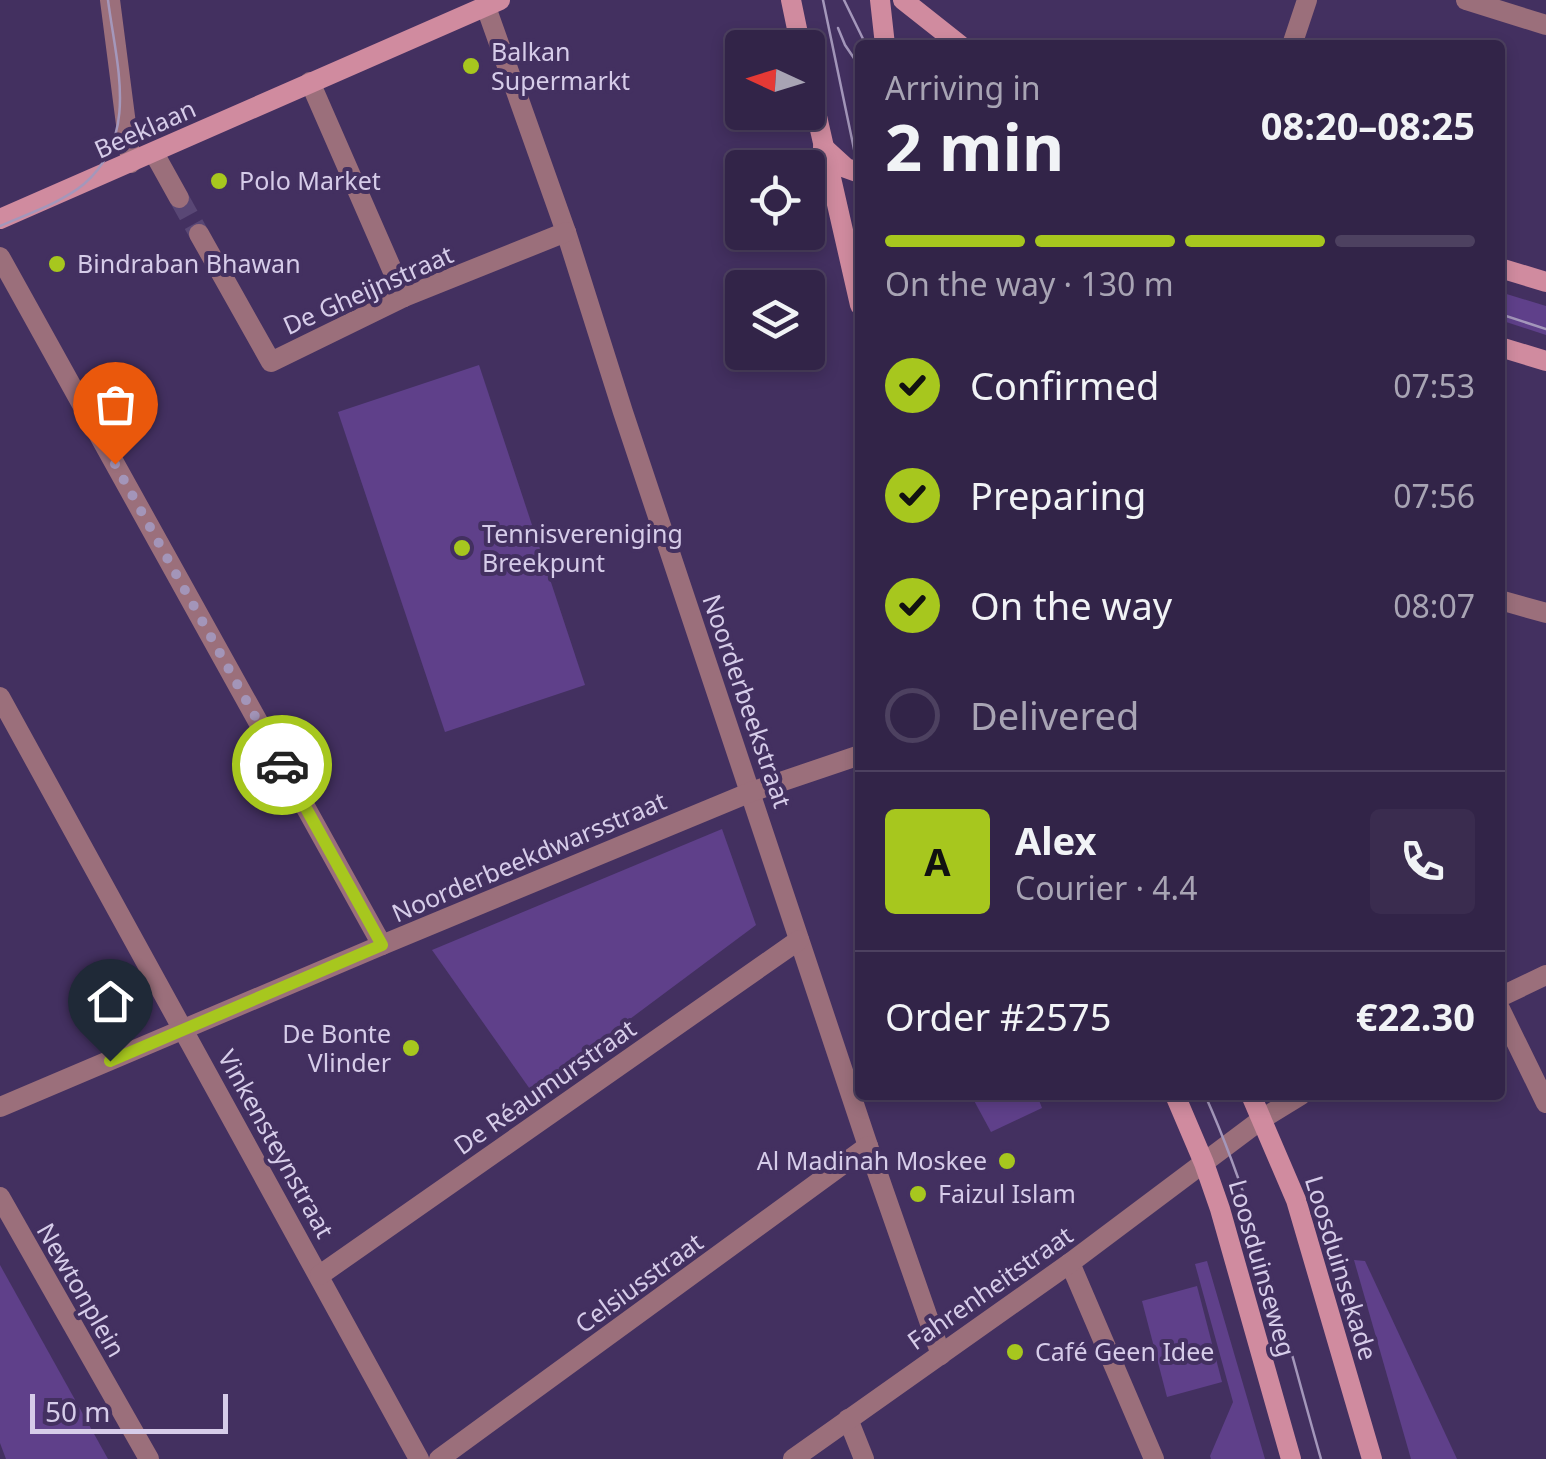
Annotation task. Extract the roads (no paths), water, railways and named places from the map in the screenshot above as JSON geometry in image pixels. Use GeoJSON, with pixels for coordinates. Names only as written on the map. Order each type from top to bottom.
{"type":"FeatureCollection","features":[{"type":"Feature","properties":{"kind":"main road"},"geometry":{"type":"LineString","coordinates":[[791,0],[797,30]]}},
{"type":"Feature","properties":{"kind":"main road"},"geometry":{"type":"LineString","coordinates":[[880,0],[884,40]]}},
{"type":"Feature","properties":{"kind":"main road"},"geometry":{"type":"LineString","coordinates":[[902,0],[954,40]]}},
{"type":"Feature","properties":{"kind":"main road","name":"Beeklaan"},"geometry":{"type":"LineString","coordinates":[[0,219],[493,3]]}},
{"type":"Feature","properties":{"kind":"main road"},"geometry":{"type":"LineString","coordinates":[[819,130],[855,283]]}},
{"type":"Feature","properties":{"kind":"main road"},"geometry":{"type":"LineString","coordinates":[[823,148],[846,168],[855,171]]}},
{"type":"Feature","properties":{"kind":"main road"},"geometry":{"type":"LineString","coordinates":[[1505,270],[1546,282]]}},
{"type":"Feature","properties":{"kind":"main road"},"geometry":{"type":"LineString","coordinates":[[1505,349],[1546,361]]}},
{"type":"Feature","properties":{"kind":"main road","name":"Loosduinseweg"},"geometry":{"type":"LineString","coordinates":[[1177,1100],[1220,1209],[1292,1459]]}},
{"type":"Feature","properties":{"kind":"main road","name":"Loosduinsekade"},"geometry":{"type":"LineString","coordinates":[[1253,1100],[1296,1200],[1372,1459]]}},
{"type":"Feature","properties":{"kind":"street"},"geometry":{"type":"LineString","coordinates":[[110,0],[131,163]]}},
{"type":"Feature","properties":{"kind":"street"},"geometry":{"type":"LineString","coordinates":[[1294,40],[1306,0]]}},
{"type":"Feature","properties":{"kind":"street"},"geometry":{"type":"LineString","coordinates":[[1466,0],[1546,25]]}},
{"type":"Feature","properties":{"kind":"street","name":"Noorderbeekstraat"},"geometry":{"type":"LineString","coordinates":[[493,3],[623,412],[940,1355]]}},
{"type":"Feature","properties":{"kind":"street"},"geometry":{"type":"LineString","coordinates":[[310,82],[404,297]]}},
{"type":"Feature","properties":{"kind":"street"},"geometry":{"type":"LineString","coordinates":[[154,153],[179,198]]}},
{"type":"Feature","properties":{"kind":"street","name":"De Gheijnstraat"},"geometry":{"type":"LineString","coordinates":[[199,234],[271,362],[404,297],[566,232]]}},
{"type":"Feature","properties":{"kind":"street"},"geometry":{"type":"LineString","coordinates":[[0,257],[382,945]]}},
{"type":"Feature","properties":{"kind":"street"},"geometry":{"type":"LineString","coordinates":[[1505,602],[1546,614]]}},
{"type":"Feature","properties":{"kind":"street","name":"Vinkensteynstraat"},"geometry":{"type":"LineString","coordinates":[[0,696],[420,1459]]}},
{"type":"Feature","properties":{"kind":"street","name":"Noorderbeekdwarsstraat"},"geometry":{"type":"LineString","coordinates":[[0,1108],[751,792],[855,757]]}},
{"type":"Feature","properties":{"kind":"street","name":"De Réaumurstraat"},"geometry":{"type":"LineString","coordinates":[[320,1275],[799,940]]}},
{"type":"Feature","properties":{"kind":"street"},"geometry":{"type":"LineString","coordinates":[[1505,996],[1546,975]]}},
{"type":"Feature","properties":{"kind":"street"},"geometry":{"type":"LineString","coordinates":[[1505,1019],[1546,1103]]}},
{"type":"Feature","properties":{"kind":"street","name":"Fahrenheitstraat"},"geometry":{"type":"LineString","coordinates":[[792,1459],[1293,1100]]}},
{"type":"Feature","properties":{"kind":"street","name":"Celsiusstraat"},"geometry":{"type":"LineString","coordinates":[[439,1459],[868,1146]]}},
{"type":"Feature","properties":{"kind":"street","name":"Newtonplein"},"geometry":{"type":"LineString","coordinates":[[0,1197],[149,1459]]}},
{"type":"Feature","properties":{"kind":"street"},"geometry":{"type":"LineString","coordinates":[[1070,1263],[1154,1459]]}},
{"type":"Feature","properties":{"kind":"street"},"geometry":{"type":"LineString","coordinates":[[848,1419],[864,1459]]}},
{"type":"Feature","properties":{"kind":"tunnel"},"geometry":{"type":"LineString","coordinates":[[179,198],[199,234]]}},
{"type":"Feature","properties":{"kind":"tram line"},"geometry":{"type":"LineString","coordinates":[[0,226],[75,191],[101,165],[112,144],[120,98],[108,0]]}},
{"type":"Feature","properties":{"kind":"tram line"},"geometry":{"type":"LineString","coordinates":[[823,0],[855,154]]}},
{"type":"Feature","properties":{"kind":"tram line"},"geometry":{"type":"LineString","coordinates":[[844,0],[864,40]]}},
{"type":"Feature","properties":{"kind":"tram line"},"geometry":{"type":"LineString","coordinates":[[838,28],[855,60]]}},
{"type":"Feature","properties":{"kind":"tram line"},"geometry":{"type":"LineString","coordinates":[[1505,316],[1546,329]]}},
{"type":"Feature","properties":{"kind":"tram line"},"geometry":{"type":"LineString","coordinates":[[1207,1100],[1255,1229],[1321,1459]]}},
{"type":"Feature","properties":{"kind":"place","name":"Balkan Supermarkt"},"geometry":{"type":"Point","coordinates":[471,66]}},
{"type":"Feature","properties":{"kind":"place","name":"Polo Market"},"geometry":{"type":"Point","coordinates":[219,181]}},
{"type":"Feature","properties":{"kind":"place","name":"Bindraban Bhawan"},"geometry":{"type":"Point","coordinates":[57,264]}},
{"type":"Feature","properties":{"kind":"place","name":"Tennisvereniging Breekpunt"},"geometry":{"type":"Point","coordinates":[462,548]}},
{"type":"Feature","properties":{"kind":"place","name":"De Bonte Vlinder"},"geometry":{"type":"Point","coordinates":[411,1048]}},
{"type":"Feature","properties":{"kind":"place","name":"Al Madinah Moskee"},"geometry":{"type":"Point","coordinates":[1007,1161]}},
{"type":"Feature","properties":{"kind":"place","name":"Faizul Islam"},"geometry":{"type":"Point","coordinates":[918,1194]}},
{"type":"Feature","properties":{"kind":"place","name":"Café Geen Idee"},"geometry":{"type":"Point","coordinates":[1015,1352]}}]}
